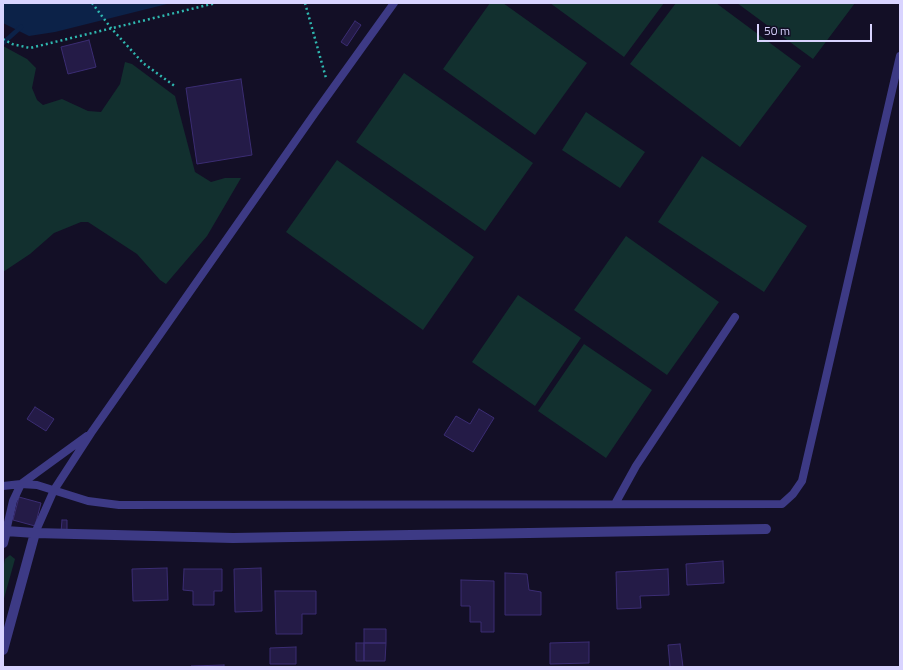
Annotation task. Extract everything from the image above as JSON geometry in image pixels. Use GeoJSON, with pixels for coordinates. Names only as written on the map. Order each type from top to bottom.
{"type":"FeatureCollection","features":[{"type":"Feature","properties":{"kind":"street"},"geometry":{"type":"LineString","coordinates":[[3,543],[5,530],[35,533],[233,538],[766,529]]}},
{"type":"Feature","properties":{"kind":"street"},"geometry":{"type":"LineString","coordinates":[[3,650],[35,533]]}},
{"type":"Feature","properties":{"kind":"lane"},"geometry":{"type":"LineString","coordinates":[[35,533],[54,490],[91,433],[394,3]]}},
{"type":"Feature","properties":{"kind":"lane"},"geometry":{"type":"LineString","coordinates":[[3,486],[21,484],[37,485],[88,501],[119,505],[782,504],[793,494],[802,481],[900,56]]}},
{"type":"Feature","properties":{"kind":"lane"},"geometry":{"type":"LineString","coordinates":[[615,504],[636,466],[735,317]]}},
{"type":"Feature","properties":{"kind":"lane"},"geometry":{"type":"LineString","coordinates":[[5,530],[13,501],[21,484],[91,433]]}},
{"type":"Feature","properties":{"kind":"path"},"geometry":{"type":"LineString","coordinates":[[92,3],[111,28],[143,63],[176,87]]}},
{"type":"Feature","properties":{"kind":"path"},"geometry":{"type":"LineString","coordinates":[[3,39],[12,44],[30,48],[216,3]]}},
{"type":"Feature","properties":{"kind":"path"},"geometry":{"type":"LineString","coordinates":[[305,3],[330,92]]}},
{"type":"Feature","properties":{"kind":"green space"},"geometry":{"type":"Polygon","coordinates":[[[490,3],[503,3],[587,63],[535,135],[443,69],[490,3]]]}},
{"type":"Feature","properties":{"kind":"green space"},"geometry":{"type":"Polygon","coordinates":[[[550,3],[664,3],[624,57],[550,3]]]}},
{"type":"Feature","properties":{"kind":"green space"},"geometry":{"type":"Polygon","coordinates":[[[676,3],[716,3],[801,66],[740,147],[630,64],[676,3]]]}},
{"type":"Feature","properties":{"kind":"green space"},"geometry":{"type":"Polygon","coordinates":[[[737,3],[855,3],[813,59],[737,3]]]}},
{"type":"Feature","properties":{"kind":"green space"},"geometry":{"type":"Polygon","coordinates":[[[3,46],[27,59],[36,68],[32,88],[37,100],[43,105],[62,99],[88,111],[101,112],[120,84],[125,62],[132,64],[175,96],[195,172],[211,182],[225,178],[241,178],[207,236],[166,284],[160,280],[137,254],[88,222],[81,222],[54,233],[30,254],[3,272],[3,46]]]}},
{"type":"Feature","properties":{"kind":"green space"},"geometry":{"type":"Polygon","coordinates":[[[404,73],[533,163],[485,231],[356,142],[404,73]]]}},
{"type":"Feature","properties":{"kind":"green space"},"geometry":{"type":"Polygon","coordinates":[[[586,112],[645,152],[620,188],[562,150],[586,112]]]}},
{"type":"Feature","properties":{"kind":"green space"},"geometry":{"type":"Polygon","coordinates":[[[702,156],[807,226],[764,292],[658,222],[702,156]]]}},
{"type":"Feature","properties":{"kind":"green space"},"geometry":{"type":"Polygon","coordinates":[[[337,160],[474,257],[423,330],[286,232],[337,160]]]}},
{"type":"Feature","properties":{"kind":"green space"},"geometry":{"type":"Polygon","coordinates":[[[626,236],[719,302],[667,375],[574,310],[626,236]]]}},
{"type":"Feature","properties":{"kind":"green space"},"geometry":{"type":"Polygon","coordinates":[[[518,295],[581,338],[535,406],[472,362],[518,295]]]}},
{"type":"Feature","properties":{"kind":"green space"},"geometry":{"type":"Polygon","coordinates":[[[584,344],[652,390],[606,458],[538,411],[584,344]]]}},
{"type":"Feature","properties":{"kind":"green space"},"geometry":{"type":"Polygon","coordinates":[[[10,555],[15,559],[3,602],[3,569],[5,559],[10,555]]]}},
{"type":"Feature","properties":{"kind":"water"},"geometry":{"type":"Polygon","coordinates":[[[3,3],[171,3],[55,32],[29,36],[3,23],[3,3]]]}},
{"type":"Feature","properties":{"kind":"building"},"geometry":{"type":"Polygon","coordinates":[[[355,21],[361,25],[347,46],[341,42],[355,21]]]}},
{"type":"Feature","properties":{"kind":"building"},"geometry":{"type":"Polygon","coordinates":[[[89,40],[96,67],[68,74],[61,47],[89,40]]]}},
{"type":"Feature","properties":{"kind":"building"},"geometry":{"type":"Polygon","coordinates":[[[241,79],[252,155],[197,164],[186,88],[241,79]]]}},
{"type":"Feature","properties":{"kind":"building"},"geometry":{"type":"Polygon","coordinates":[[[35,407],[54,419],[46,431],[27,419],[35,407]]]}},
{"type":"Feature","properties":{"kind":"building"},"geometry":{"type":"Polygon","coordinates":[[[479,409],[494,418],[473,452],[444,435],[456,416],[470,424],[479,409]]]}},
{"type":"Feature","properties":{"kind":"building"},"geometry":{"type":"Polygon","coordinates":[[[19,497],[41,503],[35,526],[13,520],[19,497]]]}},
{"type":"Feature","properties":{"kind":"building"},"geometry":{"type":"Polygon","coordinates":[[[62,520],[67,520],[67,532],[61,532],[62,520]]]}},
{"type":"Feature","properties":{"kind":"building"},"geometry":{"type":"Polygon","coordinates":[[[723,561],[724,583],[687,585],[686,564],[723,561]]]}},
{"type":"Feature","properties":{"kind":"building"},"geometry":{"type":"Polygon","coordinates":[[[167,568],[168,600],[133,601],[132,569],[167,568]]]}},
{"type":"Feature","properties":{"kind":"building"},"geometry":{"type":"Polygon","coordinates":[[[261,568],[262,611],[235,612],[234,569],[261,568]]]}},
{"type":"Feature","properties":{"kind":"building"},"geometry":{"type":"Polygon","coordinates":[[[184,569],[222,569],[222,591],[214,591],[214,605],[193,605],[193,591],[183,590],[184,569]]]}},
{"type":"Feature","properties":{"kind":"building"},"geometry":{"type":"Polygon","coordinates":[[[668,569],[669,595],[640,596],[641,608],[617,609],[616,572],[668,569]]]}},
{"type":"Feature","properties":{"kind":"building"},"geometry":{"type":"Polygon","coordinates":[[[505,573],[527,574],[529,590],[541,592],[541,615],[505,615],[505,573]]]}},
{"type":"Feature","properties":{"kind":"building"},"geometry":{"type":"Polygon","coordinates":[[[461,580],[494,581],[494,632],[481,632],[481,622],[470,622],[470,606],[461,606],[461,580]]]}},
{"type":"Feature","properties":{"kind":"building"},"geometry":{"type":"Polygon","coordinates":[[[275,591],[316,591],[316,614],[302,614],[302,634],[276,634],[275,591]]]}},
{"type":"Feature","properties":{"kind":"building"},"geometry":{"type":"Polygon","coordinates":[[[364,629],[386,629],[386,643],[364,643],[364,629]]]}},
{"type":"Feature","properties":{"kind":"building"},"geometry":{"type":"Polygon","coordinates":[[[589,642],[589,663],[550,664],[550,643],[589,642]]]}},
{"type":"Feature","properties":{"kind":"building"},"geometry":{"type":"Polygon","coordinates":[[[356,643],[364,643],[364,661],[356,661],[356,643]]]}},
{"type":"Feature","properties":{"kind":"building"},"geometry":{"type":"Polygon","coordinates":[[[364,643],[386,643],[385,661],[364,661],[364,643]]]}},
{"type":"Feature","properties":{"kind":"building"},"geometry":{"type":"Polygon","coordinates":[[[680,644],[683,667],[670,667],[668,645],[680,644]]]}},
{"type":"Feature","properties":{"kind":"building"},"geometry":{"type":"Polygon","coordinates":[[[296,647],[296,664],[270,664],[270,648],[296,647]]]}},
{"type":"Feature","properties":{"kind":"building"},"geometry":{"type":"Polygon","coordinates":[[[224,665],[224,667],[191,667],[191,666],[224,665]]]}},
{"type":"Feature","properties":{"kind":"waterway"},"geometry":{"type":"LineString","coordinates":[[3,43],[21,27]]}}]}
